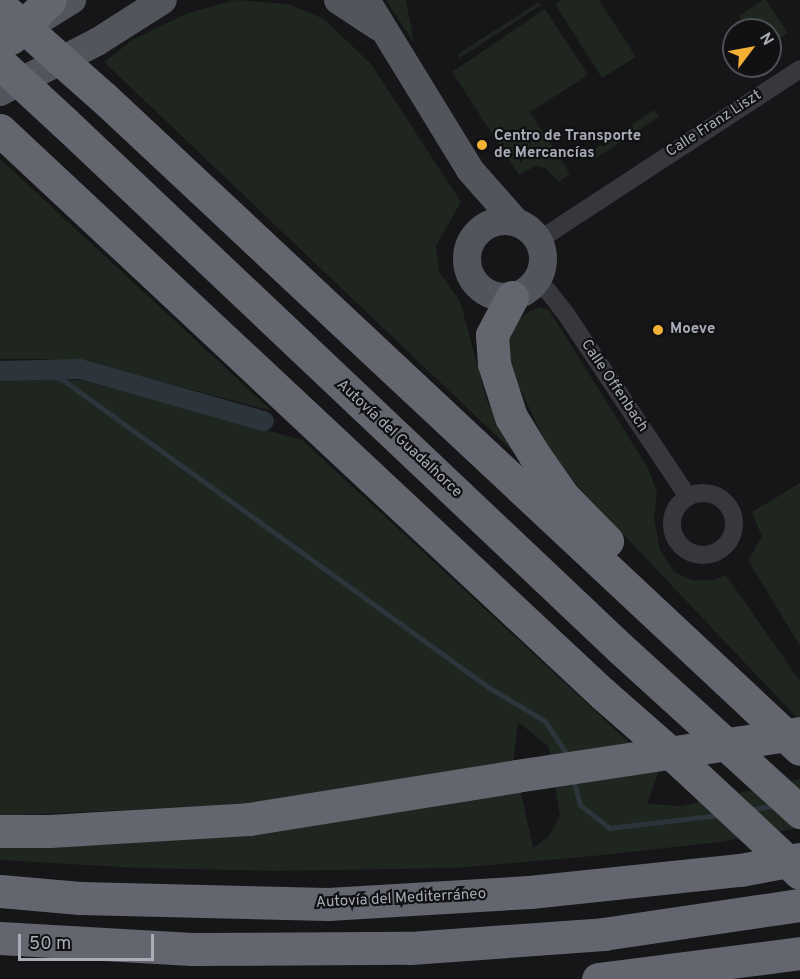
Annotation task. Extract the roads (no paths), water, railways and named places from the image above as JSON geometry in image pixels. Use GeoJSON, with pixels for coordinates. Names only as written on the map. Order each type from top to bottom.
{"type":"FeatureCollection","features":[{"type":"Feature","properties":{"kind":"highway"},"geometry":{"type":"LineString","coordinates":[[4,0],[13,46]]}},
{"type":"Feature","properties":{"kind":"highway"},"geometry":{"type":"LineString","coordinates":[[13,46],[50,0]]}},
{"type":"Feature","properties":{"kind":"highway"},"geometry":{"type":"LineString","coordinates":[[0,6],[13,46],[103,97],[713,669],[799,742]]}},
{"type":"Feature","properties":{"kind":"highway","name":"Autovía del Guadalhorce"},"geometry":{"type":"LineString","coordinates":[[13,46],[64,122],[620,648],[800,812]]}},
{"type":"Feature","properties":{"kind":"highway"},"geometry":{"type":"LineString","coordinates":[[11,140],[603,694],[684,765],[800,873]]}},
{"type":"Feature","properties":{"kind":"highway"},"geometry":{"type":"LineString","coordinates":[[522,291],[492,336],[494,364],[512,417],[535,456],[563,496],[662,599],[713,669]]}},
{"type":"Feature","properties":{"kind":"highway"},"geometry":{"type":"LineString","coordinates":[[0,831],[49,831],[249,819],[516,776],[799,742]]}},
{"type":"Feature","properties":{"kind":"highway","name":"Autovía del Mediterráneo"},"geometry":{"type":"LineString","coordinates":[[0,891],[80,898],[328,904],[530,892],[740,870],[800,858]]}},
{"type":"Feature","properties":{"kind":"highway"},"geometry":{"type":"LineString","coordinates":[[0,938],[192,949],[410,948],[603,934],[800,905]]}},
{"type":"Feature","properties":{"kind":"highway"},"geometry":{"type":"LineString","coordinates":[[598,979],[800,953]]}},
{"type":"Feature","properties":{"kind":"main road"},"geometry":{"type":"LineString","coordinates":[[13,46],[72,0]]}},
{"type":"Feature","properties":{"kind":"main road"},"geometry":{"type":"LineString","coordinates":[[0,92],[133,0]]}},
{"type":"Feature","properties":{"kind":"main road"},"geometry":{"type":"LineString","coordinates":[[0,92],[97,42],[163,0]]}},
{"type":"Feature","properties":{"kind":"main road"},"geometry":{"type":"LineString","coordinates":[[338,0],[381,28]]}},
{"type":"Feature","properties":{"kind":"main road"},"geometry":{"type":"LineString","coordinates":[[359,0],[381,28]]}},
{"type":"Feature","properties":{"kind":"main road"},"geometry":{"type":"LineString","coordinates":[[366,0],[381,28],[470,170],[516,222],[532,232],[538,240],[543,264],[540,276],[522,291],[498,297],[486,292],[476,284],[469,273],[467,253],[474,235],[479,202],[470,170]]}},
{"type":"Feature","properties":{"kind":"main road"},"geometry":{"type":"LineString","coordinates":[[474,235],[493,222],[516,222]]}},
{"type":"Feature","properties":{"kind":"street","name":"Calle Franz Liszt"},"geometry":{"type":"LineString","coordinates":[[538,240],[800,69]]}},
{"type":"Feature","properties":{"kind":"street","name":"Calle Offenbach"},"geometry":{"type":"LineString","coordinates":[[522,291],[548,291],[566,314],[687,497]]}},
{"type":"Feature","properties":{"kind":"waterway"},"geometry":{"type":"LineString","coordinates":[[0,371],[80,369],[264,421]]}},
{"type":"Feature","properties":{"kind":"waterway"},"geometry":{"type":"LineString","coordinates":[[39,370],[63,380],[488,687],[545,721],[568,756]]}},
{"type":"Feature","properties":{"kind":"waterway"},"geometry":{"type":"LineString","coordinates":[[573,777],[580,805],[609,828],[719,815]]}},
{"type":"Feature","properties":{"kind":"waterway"},"geometry":{"type":"LineString","coordinates":[[748,810],[775,805]]}},
{"type":"Feature","properties":{"kind":"place","name":"Centro de Transporte de Mercancías"},"geometry":{"type":"Point","coordinates":[482,145]}},
{"type":"Feature","properties":{"kind":"place","name":"Moeve"},"geometry":{"type":"Point","coordinates":[658,330]}}]}
